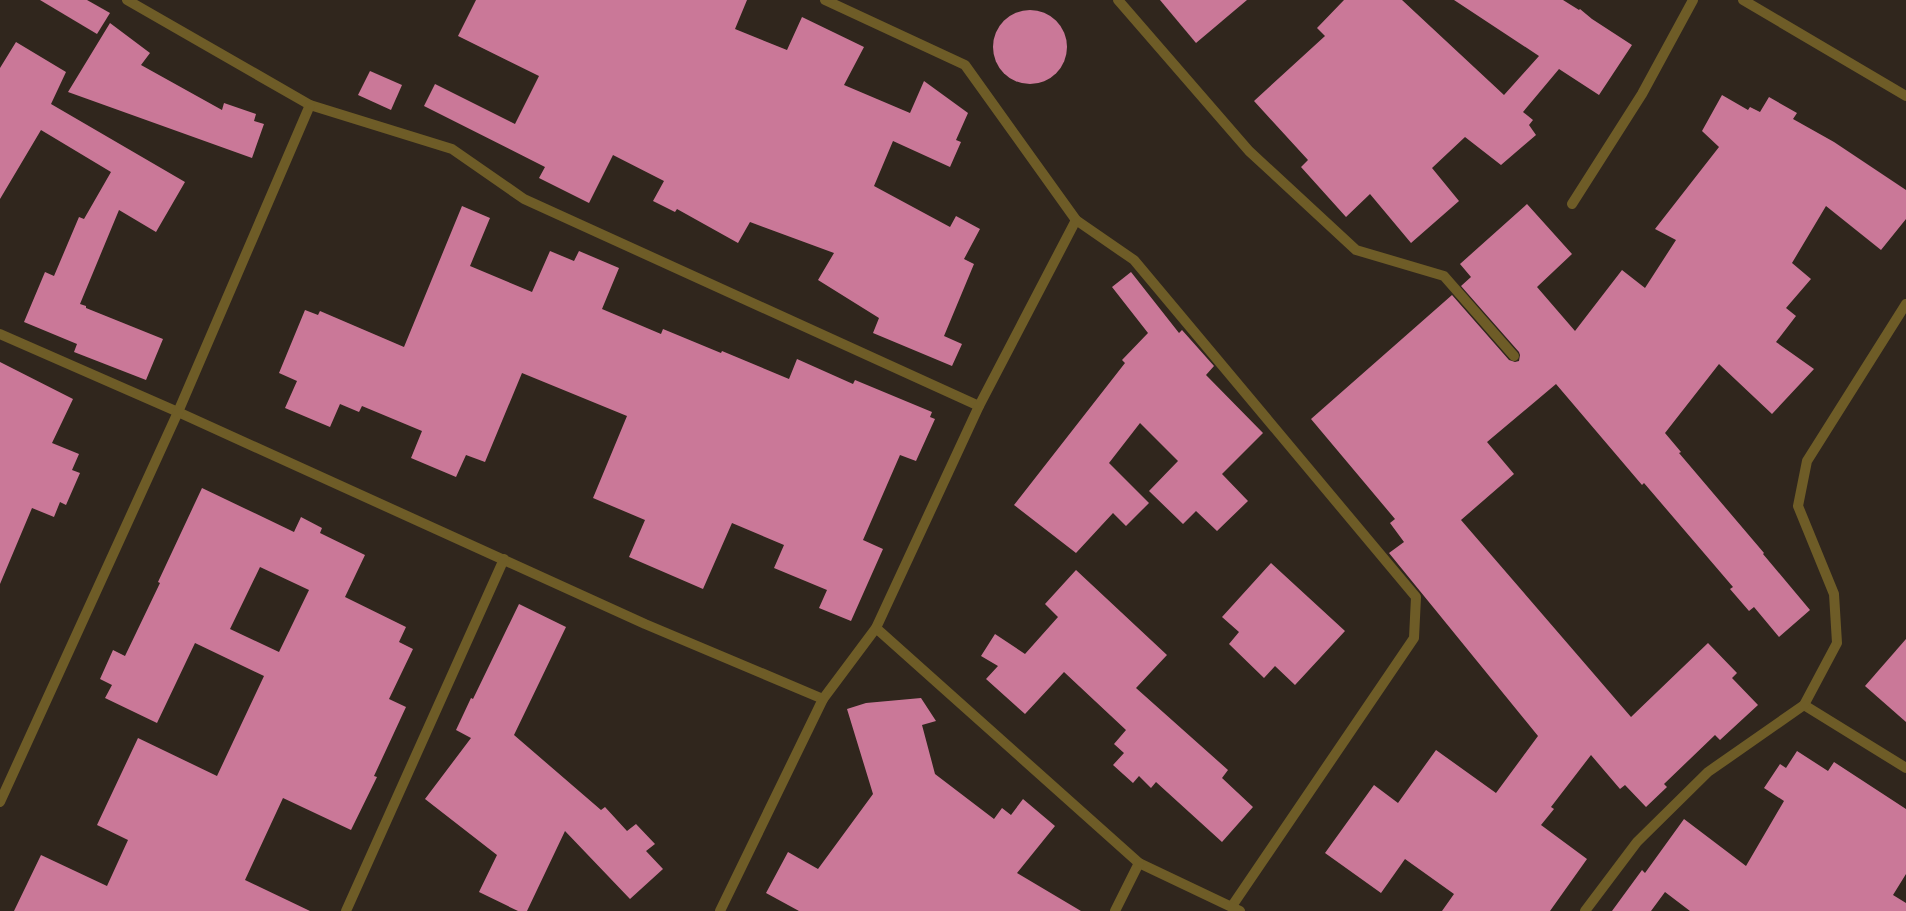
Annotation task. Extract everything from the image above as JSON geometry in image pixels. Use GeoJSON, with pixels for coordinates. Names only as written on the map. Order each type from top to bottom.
{"type":"FeatureCollection","features":[{"type":"Feature","properties":{"kind":"street"},"geometry":{"type":"LineString","coordinates":[[127,0],[310,105],[452,149],[524,199],[979,406]]}},
{"type":"Feature","properties":{"kind":"street"},"geometry":{"type":"LineString","coordinates":[[825,0],[965,65],[1076,220],[1134,260],[1416,597],[1414,638],[1236,909],[1139,863],[876,628]]}},
{"type":"Feature","properties":{"kind":"street"},"geometry":{"type":"LineString","coordinates":[[1118,0],[1249,151],[1356,250],[1444,276],[1514,356]]}},
{"type":"Feature","properties":{"kind":"street"},"geometry":{"type":"LineString","coordinates":[[1572,204],[1642,94],[1693,0]]}},
{"type":"Feature","properties":{"kind":"street"},"geometry":{"type":"LineString","coordinates":[[1743,0],[1906,96]]}},
{"type":"Feature","properties":{"kind":"street"},"geometry":{"type":"LineString","coordinates":[[0,802],[178,412],[310,105]]}},
{"type":"Feature","properties":{"kind":"street"},"geometry":{"type":"LineString","coordinates":[[720,911],[823,699],[876,628],[979,406],[1076,220]]}},
{"type":"Feature","properties":{"kind":"street"},"geometry":{"type":"LineString","coordinates":[[1585,911],[1637,842],[1708,772],[1804,705],[1837,643],[1834,594],[1798,506],[1808,461],[1906,304]]}},
{"type":"Feature","properties":{"kind":"street"},"geometry":{"type":"LineString","coordinates":[[0,334],[178,412],[645,624],[823,699]]}},
{"type":"Feature","properties":{"kind":"street"},"geometry":{"type":"LineString","coordinates":[[346,911],[504,559]]}},
{"type":"Feature","properties":{"kind":"street"},"geometry":{"type":"LineString","coordinates":[[1804,705],[1906,768]]}},
{"type":"Feature","properties":{"kind":"street"},"geometry":{"type":"LineString","coordinates":[[1115,911],[1139,863]]}},
{"type":"Feature","properties":{"kind":"building"},"geometry":{"type":"Polygon","coordinates":[[[40,0],[87,0],[110,13],[97,34],[40,0]]]}},
{"type":"Feature","properties":{"kind":"building"},"geometry":{"type":"Polygon","coordinates":[[[476,0],[747,0],[735,29],[787,50],[802,17],[864,47],[844,85],[910,113],[924,81],[968,113],[956,140],[961,142],[950,167],[893,141],[874,186],[950,227],[956,216],[980,229],[964,259],[974,264],[944,336],[962,344],[952,366],[873,333],[879,318],[818,280],[834,253],[750,222],[738,243],[677,209],[675,212],[653,201],[664,181],[613,155],[589,203],[539,178],[545,167],[424,106],[435,84],[515,124],[539,76],[458,36],[476,0]]]}},
{"type":"Feature","properties":{"kind":"building"},"geometry":{"type":"Polygon","coordinates":[[[1160,0],[1247,0],[1196,43],[1160,0]]]}},
{"type":"Feature","properties":{"kind":"building"},"geometry":{"type":"Polygon","coordinates":[[[1344,0],[1402,0],[1504,95],[1539,56],[1454,0],[1563,0],[1579,10],[1580,9],[1592,19],[1632,45],[1599,95],[1559,69],[1523,112],[1533,120],[1529,125],[1536,135],[1501,165],[1465,137],[1432,168],[1459,201],[1411,243],[1370,194],[1346,217],[1301,167],[1308,160],[1254,101],[1325,36],[1317,28],[1344,0]]]}},
{"type":"Feature","properties":{"kind":"building"},"geometry":{"type":"Polygon","coordinates":[[[1023,10],[1037,10],[1051,16],[1061,26],[1067,40],[1065,61],[1061,68],[1051,78],[1037,84],[1023,84],[1009,78],[999,68],[993,54],[993,40],[999,26],[1009,16],[1023,10]]]}},
{"type":"Feature","properties":{"kind":"building"},"geometry":{"type":"Polygon","coordinates":[[[110,23],[150,53],[141,65],[222,110],[224,103],[256,114],[254,121],[264,124],[252,158],[68,92],[110,23]]]}},
{"type":"Feature","properties":{"kind":"building"},"geometry":{"type":"Polygon","coordinates":[[[16,42],[66,72],[51,104],[185,182],[156,232],[119,210],[80,304],[86,306],[86,308],[163,339],[146,380],[74,352],[77,344],[24,322],[45,272],[54,276],[79,217],[84,219],[111,172],[41,130],[0,199],[0,68],[16,42]]]}},
{"type":"Feature","properties":{"kind":"building"},"geometry":{"type":"Polygon","coordinates":[[[370,71],[402,85],[391,110],[358,95],[370,71]]]}},
{"type":"Feature","properties":{"kind":"building"},"geometry":{"type":"Polygon","coordinates":[[[1722,95],[1748,110],[1750,107],[1760,112],[1769,97],[1797,113],[1793,119],[1834,142],[1906,190],[1906,219],[1881,250],[1826,206],[1792,263],[1811,279],[1786,308],[1796,316],[1776,342],[1814,369],[1772,414],[1719,364],[1665,433],[1681,452],[1679,453],[1810,610],[1779,637],[1754,607],[1749,611],[1730,589],[1733,587],[1644,483],[1642,485],[1556,384],[1487,442],[1514,474],[1461,520],[1631,717],[1708,643],[1737,673],[1732,678],[1758,705],[1720,740],[1715,735],[1664,784],[1667,787],[1646,807],[1625,785],[1620,789],[1591,755],[1551,807],[1554,809],[1541,825],[1587,859],[1550,911],[1442,911],[1454,894],[1405,859],[1381,893],[1325,853],[1374,785],[1398,803],[1436,750],[1496,793],[1538,736],[1389,553],[1404,542],[1390,523],[1395,519],[1311,419],[1452,295],[1509,360],[1515,362],[1519,361],[1519,352],[1461,286],[1471,277],[1460,264],[1527,204],[1572,254],[1537,287],[1575,331],[1622,270],[1645,288],[1676,240],[1655,229],[1719,147],[1702,131],[1722,95]]]}},
{"type":"Feature","properties":{"kind":"building"},"geometry":{"type":"Polygon","coordinates":[[[462,206],[490,218],[470,266],[532,292],[550,251],[574,261],[579,251],[619,268],[602,309],[661,334],[663,329],[721,353],[722,351],[789,379],[797,359],[853,384],[855,380],[932,412],[930,417],[935,419],[916,461],[900,455],[863,540],[883,549],[851,621],[819,608],[827,590],[774,568],[784,545],[732,523],[703,589],[629,557],[645,520],[593,498],[627,416],[522,373],[485,462],[466,455],[456,477],[411,458],[422,431],[362,406],[359,412],[340,404],[330,427],[285,408],[297,381],[279,373],[305,310],[318,315],[320,311],[404,347],[462,206]]]}},
{"type":"Feature","properties":{"kind":"building"},"geometry":{"type":"Polygon","coordinates":[[[1131,272],[1179,333],[1182,330],[1214,366],[1206,375],[1263,433],[1222,474],[1248,501],[1217,531],[1196,511],[1183,524],[1149,491],[1178,461],[1140,423],[1109,463],[1149,503],[1126,526],[1113,513],[1076,553],[1014,505],[1125,363],[1122,360],[1148,333],[1112,287],[1131,272]]]}},
{"type":"Feature","properties":{"kind":"building"},"geometry":{"type":"Polygon","coordinates":[[[0,362],[73,399],[52,443],[79,454],[72,470],[80,473],[66,505],[60,502],[54,517],[32,508],[0,584],[0,362]]]}},
{"type":"Feature","properties":{"kind":"building"},"geometry":{"type":"Polygon","coordinates":[[[202,488],[294,532],[301,517],[322,528],[320,533],[365,555],[345,597],[406,627],[399,642],[413,649],[389,699],[406,707],[374,776],[377,777],[351,830],[283,798],[245,880],[310,911],[14,911],[41,855],[107,886],[128,840],[97,825],[138,738],[217,776],[264,676],[195,643],[157,723],[105,698],[112,685],[100,679],[113,650],[125,656],[160,583],[158,582],[202,488]],[[260,567],[230,629],[279,652],[309,590],[260,567]]]}},
{"type":"Feature","properties":{"kind":"building"},"geometry":{"type":"Polygon","coordinates":[[[1271,563],[1345,631],[1295,685],[1275,666],[1264,678],[1229,644],[1239,632],[1222,617],[1271,563]]]}},
{"type":"Feature","properties":{"kind":"building"},"geometry":{"type":"Polygon","coordinates":[[[1076,570],[1167,655],[1136,688],[1228,770],[1222,778],[1253,807],[1222,842],[1156,782],[1151,788],[1139,776],[1133,783],[1113,765],[1124,753],[1114,744],[1126,730],[1064,672],[1025,714],[986,679],[998,666],[981,656],[995,634],[1025,654],[1058,617],[1045,604],[1076,570]]]}},
{"type":"Feature","properties":{"kind":"building"},"geometry":{"type":"Polygon","coordinates":[[[519,604],[566,627],[514,735],[601,810],[605,807],[627,831],[636,824],[655,844],[646,851],[663,869],[630,899],[565,831],[527,911],[518,911],[479,892],[497,855],[425,799],[471,738],[456,730],[471,698],[473,699],[519,604]]]}},
{"type":"Feature","properties":{"kind":"building"},"geometry":{"type":"Polygon","coordinates":[[[1906,639],[1906,722],[1865,686],[1906,639]]]}},
{"type":"Feature","properties":{"kind":"building"},"geometry":{"type":"Polygon","coordinates":[[[921,698],[936,721],[922,725],[935,774],[994,819],[1002,808],[1011,815],[1023,799],[1055,826],[1017,873],[1081,911],[799,911],[766,893],[788,852],[818,869],[873,794],[847,709],[866,703],[921,698]]]}},
{"type":"Feature","properties":{"kind":"building"},"geometry":{"type":"Polygon","coordinates":[[[1797,751],[1828,771],[1834,762],[1906,809],[1906,874],[1893,895],[1906,903],[1906,911],[1690,911],[1665,892],[1651,911],[1612,911],[1642,870],[1645,873],[1684,819],[1746,866],[1784,801],[1764,788],[1780,764],[1786,768],[1797,751]]]}}]}
